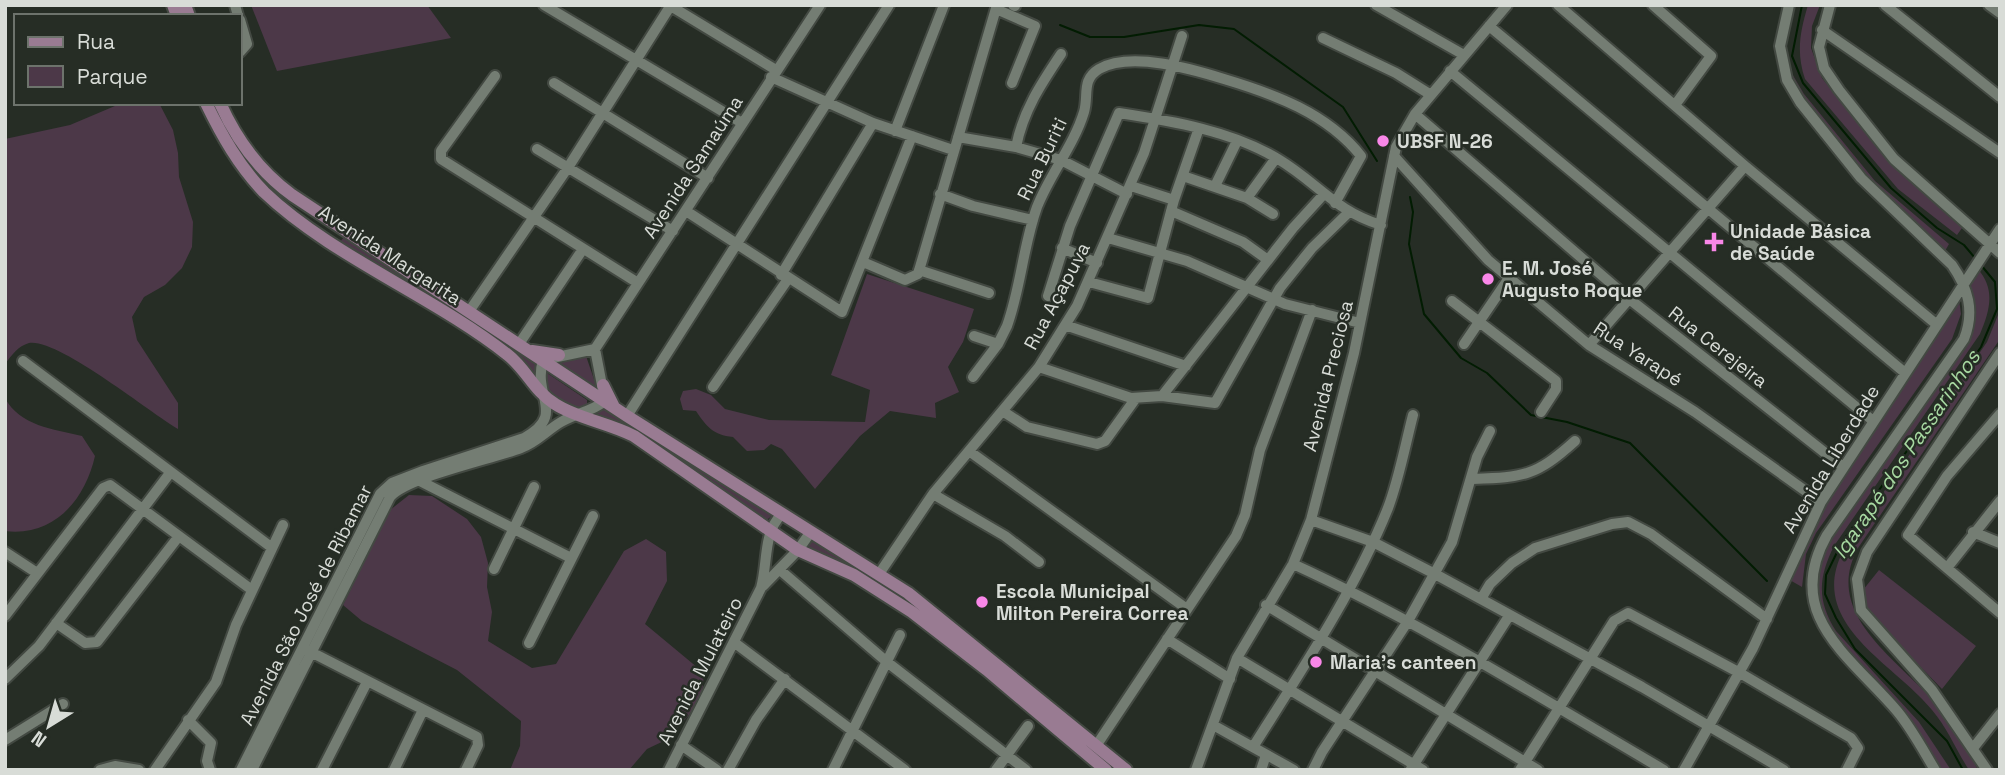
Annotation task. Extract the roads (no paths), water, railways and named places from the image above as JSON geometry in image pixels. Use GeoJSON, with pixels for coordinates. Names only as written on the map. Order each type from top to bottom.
{"type":"FeatureCollection","features":[{"type":"Feature","properties":{"kind":"main road","name":"Avenida Margarita"},"geometry":{"type":"LineString","coordinates":[[207,105],[236,158],[329,240],[508,355],[542,395],[576,415],[612,425],[634,436],[696,477],[768,531],[798,550],[854,575],[921,618],[1106,770]]}},
{"type":"Feature","properties":{"kind":"main road","name":"Avenida Margarita"},"geometry":{"type":"LineString","coordinates":[[221,105],[268,186],[338,226],[470,310],[627,416],[879,574],[949,624],[1126,770]]}},
{"type":"Feature","properties":{"kind":"main road"},"geometry":{"type":"LineString","coordinates":[[329,240],[338,226]]}},
{"type":"Feature","properties":{"kind":"main road"},"geometry":{"type":"LineString","coordinates":[[525,348],[559,355]]}},
{"type":"Feature","properties":{"kind":"main road"},"geometry":{"type":"LineString","coordinates":[[603,385],[609,404]]}},
{"type":"Feature","properties":{"kind":"street"},"geometry":{"type":"LineString","coordinates":[[544,5],[742,123]]}},
{"type":"Feature","properties":{"kind":"street"},"geometry":{"type":"LineString","coordinates":[[470,310],[569,166],[670,5],[828,105],[953,150]]}},
{"type":"Feature","properties":{"kind":"street","name":"Avenida Samaúma"},"geometry":{"type":"LineString","coordinates":[[596,349],[820,5]]}},
{"type":"Feature","properties":{"kind":"street"},"geometry":{"type":"LineString","coordinates":[[627,416],[735,244],[828,105],[889,5]]}},
{"type":"Feature","properties":{"kind":"street"},"geometry":{"type":"LineString","coordinates":[[895,131],[944,5]]}},
{"type":"Feature","properties":{"kind":"street"},"geometry":{"type":"LineString","coordinates":[[1376,5],[1464,55]]}},
{"type":"Feature","properties":{"kind":"street"},"geometry":{"type":"LineString","coordinates":[[1490,5],[1498,16]]}},
{"type":"Feature","properties":{"kind":"street","name":"Avenida Preciosa"},"geometry":{"type":"LineString","coordinates":[[1196,770],[1237,658],[1293,564],[1311,520],[1360,323],[1394,156],[1415,114],[1507,5]]}},
{"type":"Feature","properties":{"kind":"street"},"geometry":{"type":"LineString","coordinates":[[1558,5],[1745,166],[1936,324]]}},
{"type":"Feature","properties":{"kind":"street"},"geometry":{"type":"LineString","coordinates":[[1653,5],[1712,56],[1675,105]]}},
{"type":"Feature","properties":{"kind":"street"},"geometry":{"type":"LineString","coordinates":[[1789,5],[1780,47],[1787,80],[1800,102],[1861,178],[1940,253],[1963,282],[1970,311],[1964,339],[1827,535],[1815,559],[1811,580],[1813,605],[1826,632],[1905,721],[1935,770]]}},
{"type":"Feature","properties":{"kind":"street"},"geometry":{"type":"LineString","coordinates":[[1830,5],[1819,47],[1824,68],[1870,132],[1904,168],[2000,253]]}},
{"type":"Feature","properties":{"kind":"street"},"geometry":{"type":"LineString","coordinates":[[1885,5],[2000,97]]}},
{"type":"Feature","properties":{"kind":"street"},"geometry":{"type":"LineString","coordinates":[[1989,5],[2000,13]]}},
{"type":"Feature","properties":{"kind":"street"},"geometry":{"type":"LineString","coordinates":[[863,262],[905,280],[915,277],[919,270],[996,7],[1014,8],[1034,24],[1035,33],[1012,83]]}},
{"type":"Feature","properties":{"kind":"street"},"geometry":{"type":"LineString","coordinates":[[1489,26],[1904,372]]}},
{"type":"Feature","properties":{"kind":"street"},"geometry":{"type":"LineString","coordinates":[[1822,30],[2000,153]]}},
{"type":"Feature","properties":{"kind":"street","name":"Rua Açapuva"},"geometry":{"type":"LineString","coordinates":[[879,574],[933,494],[1004,412],[1039,367],[1065,325],[1089,282],[1129,190],[1157,120],[1182,36]]}},
{"type":"Feature","properties":{"kind":"street"},"geometry":{"type":"LineString","coordinates":[[1324,38],[1396,72],[1431,95]]}},
{"type":"Feature","properties":{"kind":"street"},"geometry":{"type":"LineString","coordinates":[[1016,147],[1020,124],[1031,100],[1060,54]]}},
{"type":"Feature","properties":{"kind":"street","name":"Rua Buriti"},"geometry":{"type":"LineString","coordinates":[[972,377],[998,344],[1015,303],[1033,220],[1084,112],[1087,83],[1097,71],[1121,64],[1172,64],[1239,83],[1288,101],[1324,122],[1360,157],[1335,203]]}},
{"type":"Feature","properties":{"kind":"street"},"geometry":{"type":"LineString","coordinates":[[1450,71],[1872,420]]}},
{"type":"Feature","properties":{"kind":"street"},"geometry":{"type":"LineString","coordinates":[[495,76],[439,156],[532,218],[638,283]]}},
{"type":"Feature","properties":{"kind":"street"},"geometry":{"type":"LineString","coordinates":[[554,83],[708,178]]}},
{"type":"Feature","properties":{"kind":"street"},"geometry":{"type":"LineString","coordinates":[[1048,296],[1062,248],[1119,113],[1199,128],[1237,141],[1276,158],[1348,213],[1381,225]]}},
{"type":"Feature","properties":{"kind":"street","name":"Rua Cerejeira"},"geometry":{"type":"LineString","coordinates":[[1415,114],[1628,298],[1843,467]]}},
{"type":"Feature","properties":{"kind":"street"},"geometry":{"type":"LineString","coordinates":[[713,387],[784,277],[873,122]]}},
{"type":"Feature","properties":{"kind":"street"},"geometry":{"type":"LineString","coordinates":[[1089,282],[1148,298],[1173,206],[1199,128]]}},
{"type":"Feature","properties":{"kind":"street"},"geometry":{"type":"LineString","coordinates":[[686,211],[784,277],[842,312],[912,136]]}},
{"type":"Feature","properties":{"kind":"street"},"geometry":{"type":"LineString","coordinates":[[958,136],[1016,147],[1061,160],[1092,176],[1173,206],[1243,242],[1268,260]]}},
{"type":"Feature","properties":{"kind":"street"},"geometry":{"type":"LineString","coordinates":[[1215,186],[1237,141]]}},
{"type":"Feature","properties":{"kind":"street"},"geometry":{"type":"LineString","coordinates":[[537,149],[673,231]]}},
{"type":"Feature","properties":{"kind":"street","name":"Rua Yarapé"},"geometry":{"type":"LineString","coordinates":[[1394,156],[1469,240],[1509,278],[1589,345],[1695,412],[1821,502]]}},
{"type":"Feature","properties":{"kind":"street"},"geometry":{"type":"LineString","coordinates":[[1247,198],[1276,158]]}},
{"type":"Feature","properties":{"kind":"street"},"geometry":{"type":"LineString","coordinates":[[1589,345],[1745,166]]}},
{"type":"Feature","properties":{"kind":"street"},"geometry":{"type":"LineString","coordinates":[[1183,176],[1247,198],[1273,214]]}},
{"type":"Feature","properties":{"kind":"street"},"geometry":{"type":"LineString","coordinates":[[940,194],[972,206],[1033,220]]}},
{"type":"Feature","properties":{"kind":"street"},"geometry":{"type":"LineString","coordinates":[[1162,396],[1268,260],[1324,194]]}},
{"type":"Feature","properties":{"kind":"street"},"geometry":{"type":"LineString","coordinates":[[1039,367],[1082,383],[1136,398],[1162,396],[1213,404],[1273,299],[1305,256],[1348,213]]}},
{"type":"Feature","properties":{"kind":"street","name":"Avenida Liberdade"},"geometry":{"type":"LineString","coordinates":[[1684,770],[1740,673],[1821,502],[1872,420],[2000,229]]}},
{"type":"Feature","properties":{"kind":"street"},"geometry":{"type":"LineString","coordinates":[[1108,238],[1187,261],[1273,299],[1360,323]]}},
{"type":"Feature","properties":{"kind":"street"},"geometry":{"type":"LineString","coordinates":[[1062,248],[1097,263]]}},
{"type":"Feature","properties":{"kind":"street"},"geometry":{"type":"LineString","coordinates":[[525,348],[583,249]]}},
{"type":"Feature","properties":{"kind":"street"},"geometry":{"type":"LineString","coordinates":[[919,270],[989,293]]}},
{"type":"Feature","properties":{"kind":"street"},"geometry":{"type":"LineString","coordinates":[[1464,344],[1509,278]]}},
{"type":"Feature","properties":{"kind":"street"},"geometry":{"type":"LineString","coordinates":[[1452,301],[1556,381],[1556,389],[1541,412]]}},
{"type":"Feature","properties":{"kind":"street"},"geometry":{"type":"LineString","coordinates":[[1096,746],[1227,551],[1245,515],[1260,450],[1312,310]]}},
{"type":"Feature","properties":{"kind":"street"},"geometry":{"type":"LineString","coordinates":[[1065,325],[1186,366]]}},
{"type":"Feature","properties":{"kind":"street"},"geometry":{"type":"LineString","coordinates":[[974,336],[998,344]]}},
{"type":"Feature","properties":{"kind":"street"},"geometry":{"type":"LineString","coordinates":[[532,438],[546,422],[548,413],[539,380],[543,360],[596,349],[603,385]]}},
{"type":"Feature","properties":{"kind":"street"},"geometry":{"type":"LineString","coordinates":[[1987,770],[1974,747],[1932,690],[1865,617],[1858,601],[1857,579],[1867,552],[2000,353]]}},
{"type":"Feature","properties":{"kind":"street"},"geometry":{"type":"LineString","coordinates":[[23,361],[271,547]]}},
{"type":"Feature","properties":{"kind":"street"},"geometry":{"type":"LineString","coordinates":[[1004,412],[1027,426],[1097,444],[1105,441],[1136,398]]}},
{"type":"Feature","properties":{"kind":"street","name":"Avenida São José de Ribamar"},"geometry":{"type":"LineString","coordinates":[[241,770],[390,496],[398,489],[420,481],[438,470],[452,471],[532,438],[576,415],[609,404]]}},
{"type":"Feature","properties":{"kind":"street"},"geometry":{"type":"LineString","coordinates":[[2000,414],[1947,476],[1908,535],[2000,613]]}},
{"type":"Feature","properties":{"kind":"street"},"geometry":{"type":"LineString","coordinates":[[1253,747],[1321,637],[1373,542],[1392,498],[1413,415]]}},
{"type":"Feature","properties":{"kind":"street"},"geometry":{"type":"LineString","coordinates":[[1313,770],[1435,574],[1462,518],[1477,457],[1490,431]]}},
{"type":"Feature","properties":{"kind":"street","name":"Avenida São José de Ribamar"},"geometry":{"type":"LineString","coordinates":[[251,770],[380,494],[392,483],[532,438]]}},
{"type":"Feature","properties":{"kind":"street"},"geometry":{"type":"LineString","coordinates":[[1471,479],[1535,472],[1548,466],[1575,441]]}},
{"type":"Feature","properties":{"kind":"street"},"geometry":{"type":"LineString","coordinates":[[969,451],[1187,609]]}},
{"type":"Feature","properties":{"kind":"street"},"geometry":{"type":"LineString","coordinates":[[450,496],[452,471]]}},
{"type":"Feature","properties":{"kind":"street"},"geometry":{"type":"LineString","coordinates":[[5,679],[39,646],[170,473]]}},
{"type":"Feature","properties":{"kind":"street"},"geometry":{"type":"LineString","coordinates":[[420,481],[571,558]]}},
{"type":"Feature","properties":{"kind":"street"},"geometry":{"type":"LineString","coordinates":[[5,616],[103,488],[114,486],[252,590]]}},
{"type":"Feature","properties":{"kind":"street"},"geometry":{"type":"LineString","coordinates":[[494,569],[534,487]]}},
{"type":"Feature","properties":{"kind":"street"},"geometry":{"type":"LineString","coordinates":[[933,494],[1005,536],[1039,562]]}},
{"type":"Feature","properties":{"kind":"street"},"geometry":{"type":"LineString","coordinates":[[1947,568],[2000,500]]}},
{"type":"Feature","properties":{"kind":"street"},"geometry":{"type":"LineString","coordinates":[[768,531],[781,515]]}},
{"type":"Feature","properties":{"kind":"street"},"geometry":{"type":"LineString","coordinates":[[529,643],[593,516]]}},
{"type":"Feature","properties":{"kind":"street"},"geometry":{"type":"LineString","coordinates":[[1311,520],[1373,542],[1435,574],[1710,726],[1784,770]]}},
{"type":"Feature","properties":{"kind":"street"},"geometry":{"type":"LineString","coordinates":[[1481,599],[1502,571],[1535,548],[1587,531],[1628,523],[1651,534],[1767,619]]}},
{"type":"Feature","properties":{"kind":"street"},"geometry":{"type":"LineString","coordinates":[[155,770],[220,674],[236,625],[283,525]]}},
{"type":"Feature","properties":{"kind":"street","name":"Avenida Mulateiro"},"geometry":{"type":"LineString","coordinates":[[669,770],[761,588],[767,568],[768,531]]}},
{"type":"Feature","properties":{"kind":"street"},"geometry":{"type":"LineString","coordinates":[[1973,532],[2000,543]]}},
{"type":"Feature","properties":{"kind":"street","name":"Avenida Mulateiro"},"geometry":{"type":"LineString","coordinates":[[761,588],[798,550],[810,533]]}},
{"type":"Feature","properties":{"kind":"street"},"geometry":{"type":"LineString","coordinates":[[56,623],[85,643],[97,642],[179,536]]}},
{"type":"Feature","properties":{"kind":"street"},"geometry":{"type":"LineString","coordinates":[[5,552],[37,573]]}},
{"type":"Feature","properties":{"kind":"street"},"geometry":{"type":"LineString","coordinates":[[1293,564],[1408,621],[1664,770]]}},
{"type":"Feature","properties":{"kind":"street"},"geometry":{"type":"LineString","coordinates":[[780,570],[887,662],[1026,770]]}},
{"type":"Feature","properties":{"kind":"street"},"geometry":{"type":"LineString","coordinates":[[1266,606],[1445,713],[1523,766],[1538,770]]}},
{"type":"Feature","properties":{"kind":"street"},"geometry":{"type":"LineString","coordinates":[[1523,766],[1588,659],[1618,617],[1628,613],[1637,615],[1851,738],[1858,745],[1857,753],[1847,770]]}},
{"type":"Feature","properties":{"kind":"street"},"geometry":{"type":"LineString","coordinates":[[1237,658],[1416,768],[1445,713],[1509,616]]}},
{"type":"Feature","properties":{"kind":"street"},"geometry":{"type":"LineString","coordinates":[[833,770],[900,635]]}},
{"type":"Feature","properties":{"kind":"street"},"geometry":{"type":"LineString","coordinates":[[1167,639],[1230,679]]}},
{"type":"Feature","properties":{"kind":"street"},"geometry":{"type":"LineString","coordinates":[[735,643],[905,770]]}},
{"type":"Feature","properties":{"kind":"street"},"geometry":{"type":"LineString","coordinates":[[307,650],[479,739],[466,770]]}},
{"type":"Feature","properties":{"kind":"street"},"geometry":{"type":"LineString","coordinates":[[728,770],[756,720],[785,679]]}},
{"type":"Feature","properties":{"kind":"street"},"geometry":{"type":"LineString","coordinates":[[322,770],[367,682]]}},
{"type":"Feature","properties":{"kind":"street"},"geometry":{"type":"LineString","coordinates":[[5,740],[63,704]]}},
{"type":"Feature","properties":{"kind":"street"},"geometry":{"type":"LineString","coordinates":[[394,770],[423,710]]}},
{"type":"Feature","properties":{"kind":"street"},"geometry":{"type":"LineString","coordinates":[[1974,747],[2000,714]]}},
{"type":"Feature","properties":{"kind":"street"},"geometry":{"type":"LineString","coordinates":[[188,720],[211,743],[207,761],[210,770]]}},
{"type":"Feature","properties":{"kind":"street"},"geometry":{"type":"LineString","coordinates":[[1213,725],[1294,770]]}},
{"type":"Feature","properties":{"kind":"street"},"geometry":{"type":"LineString","coordinates":[[996,770],[1028,726]]}},
{"type":"Feature","properties":{"kind":"street"},"geometry":{"type":"LineString","coordinates":[[681,745],[717,770]]}},
{"type":"Feature","properties":{"kind":"street"},"geometry":{"type":"LineString","coordinates":[[1261,770],[1266,755]]}},
{"type":"Feature","properties":{"kind":"street"},"geometry":{"type":"LineString","coordinates":[[100,770],[115,766],[139,770]]}},
{"type":"Feature","properties":{"kind":"waterway","name":"Igarapé dos Passarinhos"},"geometry":{"type":"LineString","coordinates":[[1802,5],[1792,56],[1803,83],[1891,188],[1937,228],[1964,245],[1975,258]]}},
{"type":"Feature","properties":{"kind":"waterway"},"geometry":{"type":"LineString","coordinates":[[1060,25],[1090,37],[1124,37],[1199,25],[1234,29],[1343,107],[1377,161]]}},
{"type":"Feature","properties":{"kind":"waterway"},"geometry":{"type":"LineString","coordinates":[[1410,197],[1413,212],[1409,244],[1424,314],[1461,358],[1487,373],[1531,415],[1567,422],[1630,443],[1767,581]]}},
{"type":"Feature","properties":{"kind":"waterway","name":"Igarapé dos Passarinhos"},"geometry":{"type":"LineString","coordinates":[[1963,770],[1947,741],[1855,649],[1825,594],[1826,575],[1842,542],[1981,347],[1997,309],[1995,282],[1981,265]]}},
{"type":"Feature","properties":{"kind":"place","name":"UBSF N-26"},"geometry":{"type":"Point","coordinates":[1383,141]}},
{"type":"Feature","properties":{"kind":"place","name":"Unidade Básica de Saúde"},"geometry":{"type":"Point","coordinates":[1714,242]}},
{"type":"Feature","properties":{"kind":"place","name":"E. M. José Augusto Roque"},"geometry":{"type":"Point","coordinates":[1488,279]}},
{"type":"Feature","properties":{"kind":"place","name":"Escola Municipal Milton Pereira Correa"},"geometry":{"type":"Point","coordinates":[982,602]}},
{"type":"Feature","properties":{"kind":"place","name":"Maria’s canteen"},"geometry":{"type":"Point","coordinates":[1316,662]}}]}
